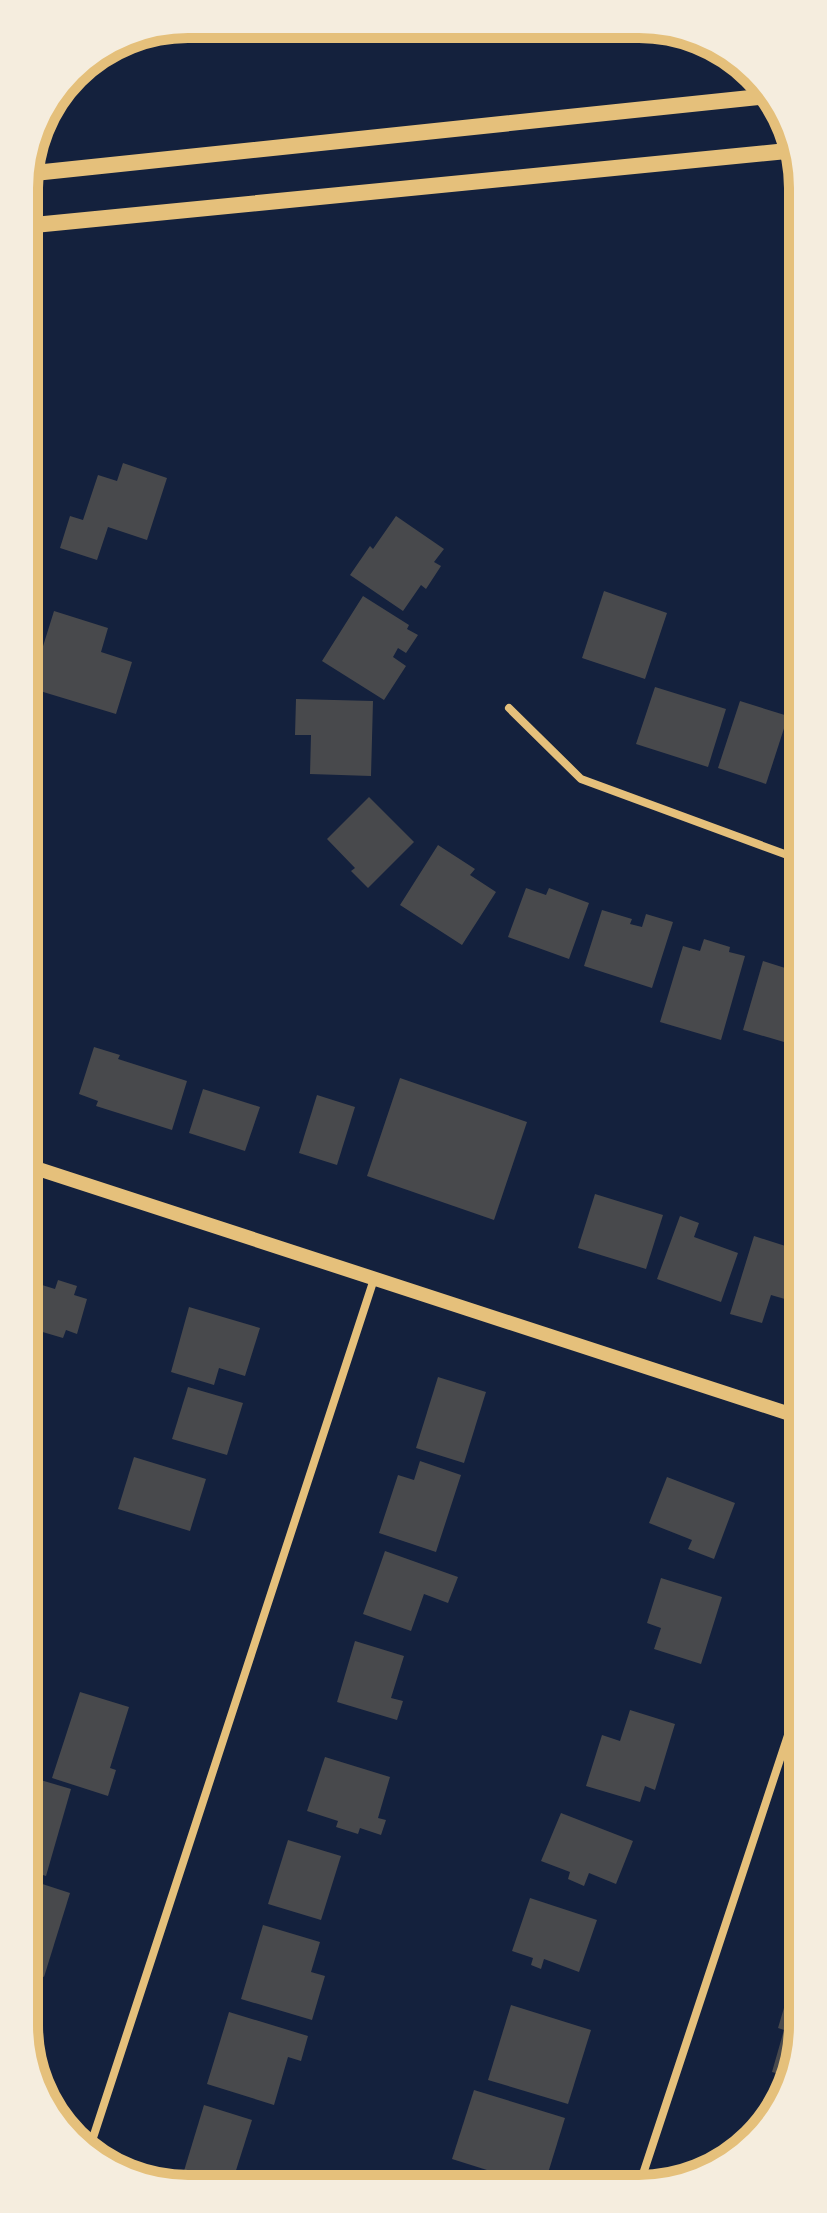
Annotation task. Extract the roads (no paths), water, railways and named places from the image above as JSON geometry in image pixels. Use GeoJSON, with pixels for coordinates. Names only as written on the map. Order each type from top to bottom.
{"type":"FeatureCollection","features":[{"type":"Feature","properties":{"kind":"main road"},"geometry":{"type":"LineString","coordinates":[[39,173],[758,97]]}},
{"type":"Feature","properties":{"kind":"main road"},"geometry":{"type":"LineString","coordinates":[[38,225],[784,151]]}},
{"type":"Feature","properties":{"kind":"street"},"geometry":{"type":"LineString","coordinates":[[509,708],[581,779],[789,856]]}},
{"type":"Feature","properties":{"kind":"street"},"geometry":{"type":"LineString","coordinates":[[38,1169],[789,1414]]}},
{"type":"Feature","properties":{"kind":"street"},"geometry":{"type":"LineString","coordinates":[[92,2140],[374,1279]]}},
{"type":"Feature","properties":{"kind":"street"},"geometry":{"type":"LineString","coordinates":[[643,2175],[789,1732]]}}]}
